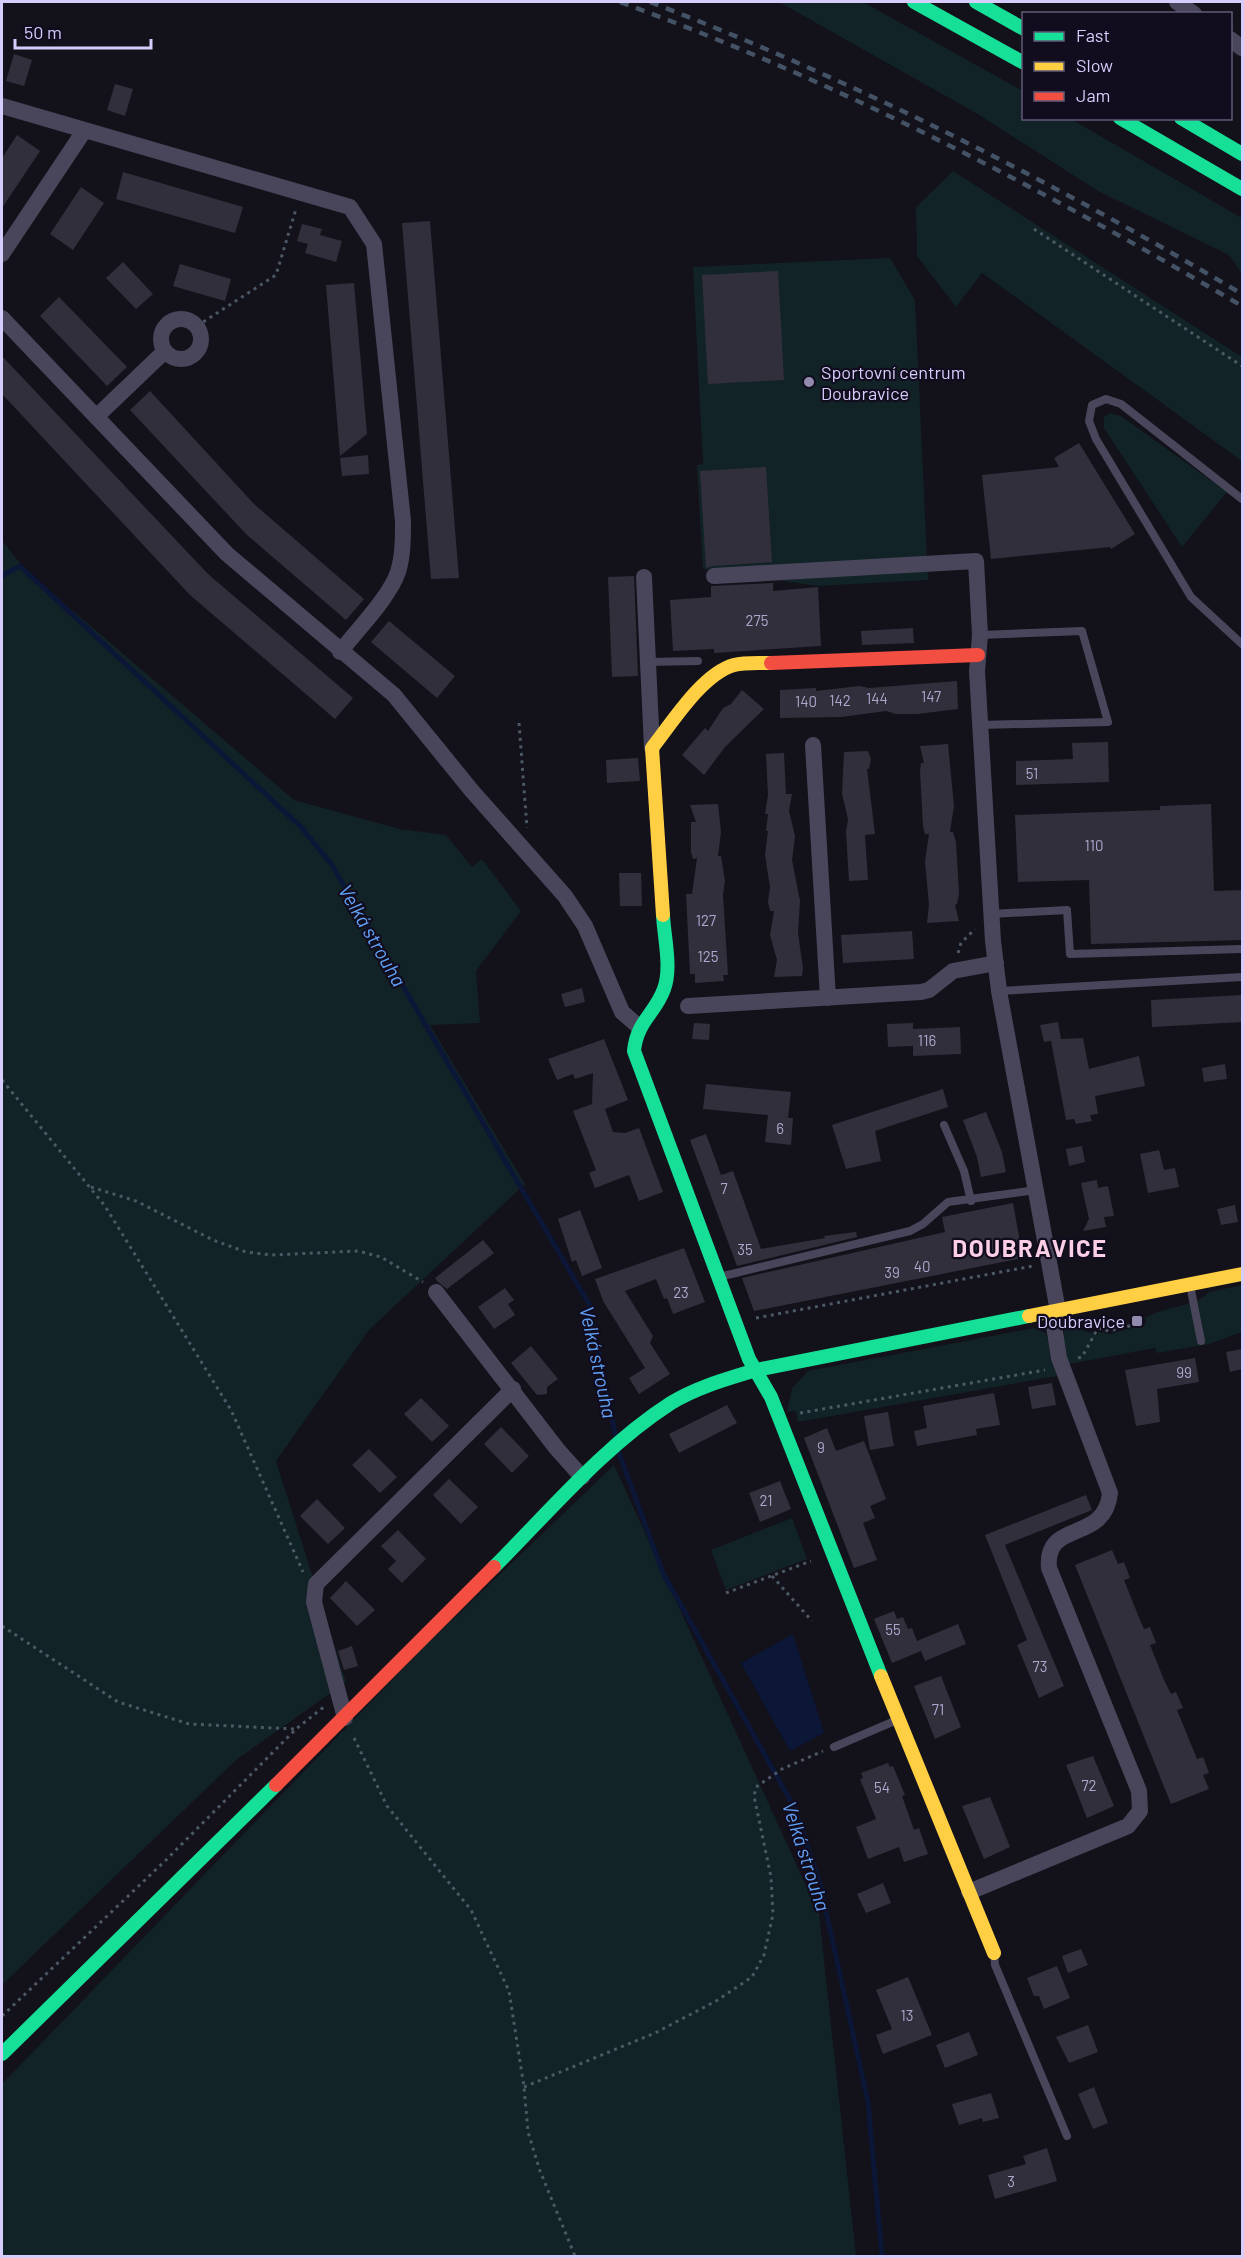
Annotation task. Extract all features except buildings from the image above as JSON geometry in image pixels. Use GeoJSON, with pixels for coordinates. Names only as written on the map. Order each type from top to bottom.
{"type":"FeatureCollection","features":[{"type":"Feature","properties":{"kind":"main road"},"geometry":{"type":"LineString","coordinates":[[914,2],[1022,62]]}},
{"type":"Feature","properties":{"kind":"main road"},"geometry":{"type":"LineString","coordinates":[[976,2],[1022,27]]}},
{"type":"Feature","properties":{"kind":"main road"},"geometry":{"type":"LineString","coordinates":[[1123,120],[1242,189]]}},
{"type":"Feature","properties":{"kind":"main road"},"geometry":{"type":"LineString","coordinates":[[1184,120],[1242,153]]}},
{"type":"Feature","properties":{"kind":"main road"},"geometry":{"type":"LineString","coordinates":[[978,655],[727,666],[714,677],[652,748],[667,977],[665,991],[638,1026],[634,1042],[638,1066],[735,1321],[756,1370],[771,1397],[898,1720],[994,1953]]}},
{"type":"Feature","properties":{"kind":"main road"},"geometry":{"type":"LineString","coordinates":[[2,2055],[345,1718],[582,1477],[657,1412],[682,1397],[713,1383],[756,1370],[1242,1274]]}},
{"type":"Feature","properties":{"kind":"street"},"geometry":{"type":"LineString","coordinates":[[1177,2],[1191,12]]}},
{"type":"Feature","properties":{"kind":"street"},"geometry":{"type":"LineString","coordinates":[[2,106],[350,207],[374,244],[403,521],[402,554],[395,578],[340,652]]}},
{"type":"Feature","properties":{"kind":"street"},"geometry":{"type":"LineString","coordinates":[[2,254],[84,131]]}},
{"type":"Feature","properties":{"kind":"street"},"geometry":{"type":"LineString","coordinates":[[2,318],[226,554],[394,695],[575,911],[595,947],[622,1012],[638,1026]]}},
{"type":"Feature","properties":{"kind":"street"},"geometry":{"type":"LineString","coordinates":[[185,319],[197,326],[201,340],[196,352],[190,357],[177,359],[165,351],[160,338],[166,325],[171,321],[185,319]]}},
{"type":"Feature","properties":{"kind":"street"},"geometry":{"type":"LineString","coordinates":[[96,417],[165,351]]}},
{"type":"Feature","properties":{"kind":"street"},"geometry":{"type":"LineString","coordinates":[[714,576],[976,561],[980,635],[978,655],[980,724],[991,914],[999,991],[1049,1263],[1062,1367],[1110,1494],[1109,1506],[1102,1518],[1061,1538],[1054,1545],[1049,1558],[1049,1568],[1139,1791],[1140,1811],[1128,1826],[969,1892]]}},
{"type":"Feature","properties":{"kind":"street"},"geometry":{"type":"LineString","coordinates":[[644,577],[652,748]]}},
{"type":"Feature","properties":{"kind":"street"},"geometry":{"type":"LineString","coordinates":[[813,745],[828,999]]}},
{"type":"Feature","properties":{"kind":"street"},"geometry":{"type":"LineString","coordinates":[[688,1006],[921,992],[929,990],[952,971],[996,963]]}},
{"type":"Feature","properties":{"kind":"street"},"geometry":{"type":"LineString","coordinates":[[436,1292],[557,1449],[582,1477]]}},
{"type":"Feature","properties":{"kind":"street"},"geometry":{"type":"LineString","coordinates":[[345,1718],[314,1602],[314,1589],[320,1580],[513,1389]]}},
{"type":"Feature","properties":{"kind":"lane"},"geometry":{"type":"LineString","coordinates":[[1242,499],[1120,404],[1106,399],[1092,405],[1089,421],[1096,439],[1180,582],[1202,610],[1242,644]]}},
{"type":"Feature","properties":{"kind":"lane"},"geometry":{"type":"LineString","coordinates":[[980,635],[1082,631],[1108,722],[980,724]]}},
{"type":"Feature","properties":{"kind":"lane"},"geometry":{"type":"LineString","coordinates":[[648,662],[698,662]]}},
{"type":"Feature","properties":{"kind":"lane"},"geometry":{"type":"LineString","coordinates":[[991,914],[1067,910],[1070,954],[1242,949]]}},
{"type":"Feature","properties":{"kind":"lane"},"geometry":{"type":"LineString","coordinates":[[999,991],[1242,977]]}},
{"type":"Feature","properties":{"kind":"lane"},"geometry":{"type":"LineString","coordinates":[[944,1125],[964,1171],[971,1201]]}},
{"type":"Feature","properties":{"kind":"lane"},"geometry":{"type":"LineString","coordinates":[[718,1277],[910,1231],[923,1224],[944,1204],[953,1201],[971,1201],[1036,1190]]}},
{"type":"Feature","properties":{"kind":"lane"},"geometry":{"type":"LineString","coordinates":[[1190,1285],[1202,1341]]}},
{"type":"Feature","properties":{"kind":"lane"},"geometry":{"type":"LineString","coordinates":[[834,1747],[898,1720]]}},
{"type":"Feature","properties":{"kind":"lane"},"geometry":{"type":"LineString","coordinates":[[994,1953],[995,1965],[1067,2136]]}},
{"type":"Feature","properties":{"kind":"path"},"geometry":{"type":"LineString","coordinates":[[197,326],[276,275],[301,192]]}},
{"type":"Feature","properties":{"kind":"path"},"geometry":{"type":"LineString","coordinates":[[1034,229],[1242,366]]}},
{"type":"Feature","properties":{"kind":"path"},"geometry":{"type":"LineString","coordinates":[[516,840],[526,830],[528,821],[519,723]]}},
{"type":"Feature","properties":{"kind":"path"},"geometry":{"type":"LineString","coordinates":[[2,1080],[105,1206],[231,1410],[304,1574],[314,1589]]}},
{"type":"Feature","properties":{"kind":"path"},"geometry":{"type":"LineString","coordinates":[[90,1187],[136,1201],[213,1240],[246,1252],[272,1255],[358,1251],[381,1257],[406,1270],[436,1292]]}},
{"type":"Feature","properties":{"kind":"path"},"geometry":{"type":"LineString","coordinates":[[735,1321],[1049,1263]]}},
{"type":"Feature","properties":{"kind":"path"},"geometry":{"type":"LineString","coordinates":[[1086,1324],[1109,1331],[1142,1323]]}},
{"type":"Feature","properties":{"kind":"path"},"geometry":{"type":"LineString","coordinates":[[778,1417],[1062,1367],[1069,1360],[1082,1356],[1098,1328]]}},
{"type":"Feature","properties":{"kind":"path"},"geometry":{"type":"LineString","coordinates":[[726,1593],[812,1561]]}},
{"type":"Feature","properties":{"kind":"path"},"geometry":{"type":"LineString","coordinates":[[772,1576],[812,1622]]}},
{"type":"Feature","properties":{"kind":"path"},"geometry":{"type":"LineString","coordinates":[[2,1626],[118,1702],[189,1724],[296,1729]]}},
{"type":"Feature","properties":{"kind":"path"},"geometry":{"type":"LineString","coordinates":[[2,2016],[166,1860],[296,1729],[324,1706],[339,1702]]}},
{"type":"Feature","properties":{"kind":"path"},"geometry":{"type":"LineString","coordinates":[[345,1718],[387,1806],[471,1910],[509,1991],[524,2087],[528,2132],[575,2256]]}},
{"type":"Feature","properties":{"kind":"path"},"geometry":{"type":"LineString","coordinates":[[524,2087],[656,2033],[716,2001],[752,1977],[764,1955],[773,1914],[771,1877],[754,1796],[756,1787],[764,1779],[782,1769],[834,1747]]}},
{"type":"Feature","properties":{"kind":"shaded area"},"geometry":{"type":"Polygon","coordinates":[[[779,2],[863,2],[1022,90],[1022,120],[1073,120],[1242,218],[1242,274],[1229,255],[1098,191],[976,113],[779,2]]]}},
{"type":"Feature","properties":{"kind":"shaded area"},"geometry":{"type":"Polygon","coordinates":[[[953,171],[1242,357],[1242,461],[982,273],[956,307],[917,256],[916,207],[953,171]]]}},
{"type":"Feature","properties":{"kind":"shaded area","name":"Sportovní centrum Doubravice"},"geometry":{"type":"Polygon","coordinates":[[[890,258],[915,300],[928,580],[817,586],[703,569],[697,465],[703,464],[693,267],[890,258]]]}},
{"type":"Feature","properties":{"kind":"shaded area"},"geometry":{"type":"Polygon","coordinates":[[[1110,413],[1121,416],[1227,492],[1182,547],[1104,428],[1104,417],[1110,413]]]}},
{"type":"Feature","properties":{"kind":"shaded area"},"geometry":{"type":"Polygon","coordinates":[[[2,540],[24,569],[294,800],[400,829],[446,835],[472,867],[482,859],[521,911],[476,971],[480,1023],[430,1025],[525,1184],[369,1330],[276,1461],[346,1682],[236,1760],[2,1985],[2,540]]]}},
{"type":"Feature","properties":{"kind":"shaded area"},"geometry":{"type":"Polygon","coordinates":[[[1242,1285],[1242,1332],[1209,1344],[1157,1353],[1155,1348],[1069,1364],[1067,1360],[1063,1339],[1067,1324],[1084,1322],[1082,1330],[1097,1335],[1099,1332],[1110,1334],[1146,1324],[1145,1318],[1195,1301],[1209,1292],[1242,1285]]]}},
{"type":"Feature","properties":{"kind":"shaded area"},"geometry":{"type":"Polygon","coordinates":[[[1034,1328],[1046,1333],[1057,1376],[798,1422],[796,1411],[787,1412],[792,1388],[808,1371],[1034,1328]]]}},
{"type":"Feature","properties":{"kind":"shaded area"},"geometry":{"type":"Polygon","coordinates":[[[614,1465],[819,1914],[856,2256],[2,2256],[2,2084],[424,1647],[614,1465]]]}},
{"type":"Feature","properties":{"kind":"shaded area"},"geometry":{"type":"Polygon","coordinates":[[[792,1518],[807,1559],[726,1590],[711,1550],[792,1518]]]}},
{"type":"Feature","properties":{"kind":"water"},"geometry":{"type":"Polygon","coordinates":[[[793,1634],[824,1733],[790,1751],[741,1663],[793,1634]]]}},
{"type":"Feature","properties":{"kind":"waterway","name":"Velká strouha"},"geometry":{"type":"LineString","coordinates":[[2,576],[20,566],[301,827],[332,865],[589,1304],[616,1438]]}},
{"type":"Feature","properties":{"kind":"waterway","name":"Velká strouha"},"geometry":{"type":"LineString","coordinates":[[619,1453],[663,1573],[794,1807],[820,1884],[868,2102],[882,2256]]}},
{"type":"Feature","properties":{"kind":"railway"},"geometry":{"type":"LineString","coordinates":[[620,2],[781,66],[938,140],[1091,220],[1242,306]]}},
{"type":"Feature","properties":{"kind":"railway"},"geometry":{"type":"LineString","coordinates":[[650,2],[803,65],[952,135],[1098,212],[1242,294]]}},
{"type":"Feature","properties":{"kind":"traffic: fast"},"geometry":{"type":"LineString","coordinates":[[914,2],[1022,62]]}},
{"type":"Feature","properties":{"kind":"traffic: fast"},"geometry":{"type":"LineString","coordinates":[[976,2],[1022,28]]}},
{"type":"Feature","properties":{"kind":"traffic: fast"},"geometry":{"type":"LineString","coordinates":[[1123,120],[1242,189]]}},
{"type":"Feature","properties":{"kind":"traffic: fast"},"geometry":{"type":"LineString","coordinates":[[1184,120],[1242,154]]}},
{"type":"Feature","properties":{"kind":"traffic: fast"},"geometry":{"type":"LineString","coordinates":[[663,915],[667,962],[666,981],[660,998],[642,1025],[634,1051],[749,1359],[771,1397],[881,1676]]}},
{"type":"Feature","properties":{"kind":"traffic: fast"},"geometry":{"type":"LineString","coordinates":[[494,1567],[600,1459],[646,1420],[691,1392],[756,1370],[1029,1316]]}},
{"type":"Feature","properties":{"kind":"traffic: fast"},"geometry":{"type":"LineString","coordinates":[[2,2054],[276,1785]]}},
{"type":"Feature","properties":{"kind":"traffic: slow"},"geometry":{"type":"LineString","coordinates":[[663,915],[652,748],[710,678],[734,665],[771,663]]}},
{"type":"Feature","properties":{"kind":"traffic: slow"},"geometry":{"type":"LineString","coordinates":[[1029,1316],[1242,1274]]}},
{"type":"Feature","properties":{"kind":"traffic: slow"},"geometry":{"type":"LineString","coordinates":[[881,1676],[994,1953]]}},
{"type":"Feature","properties":{"kind":"traffic: jam"},"geometry":{"type":"LineString","coordinates":[[771,663],[978,655]]}},
{"type":"Feature","properties":{"kind":"traffic: jam"},"geometry":{"type":"LineString","coordinates":[[276,1785],[494,1567]]}},
{"type":"Feature","properties":{"kind":"place","name":"Sportovní centrum Doubravice"},"geometry":{"type":"Point","coordinates":[809,382]}},
{"type":"Feature","properties":{"kind":"place","name":"Doubravice"},"geometry":{"type":"Point","coordinates":[1137,1321]}},
{"type":"Feature","properties":{"kind":"district","name":"DOUBRAVICE"},"geometry":{"type":"Point","coordinates":[1030,1247]}}]}
